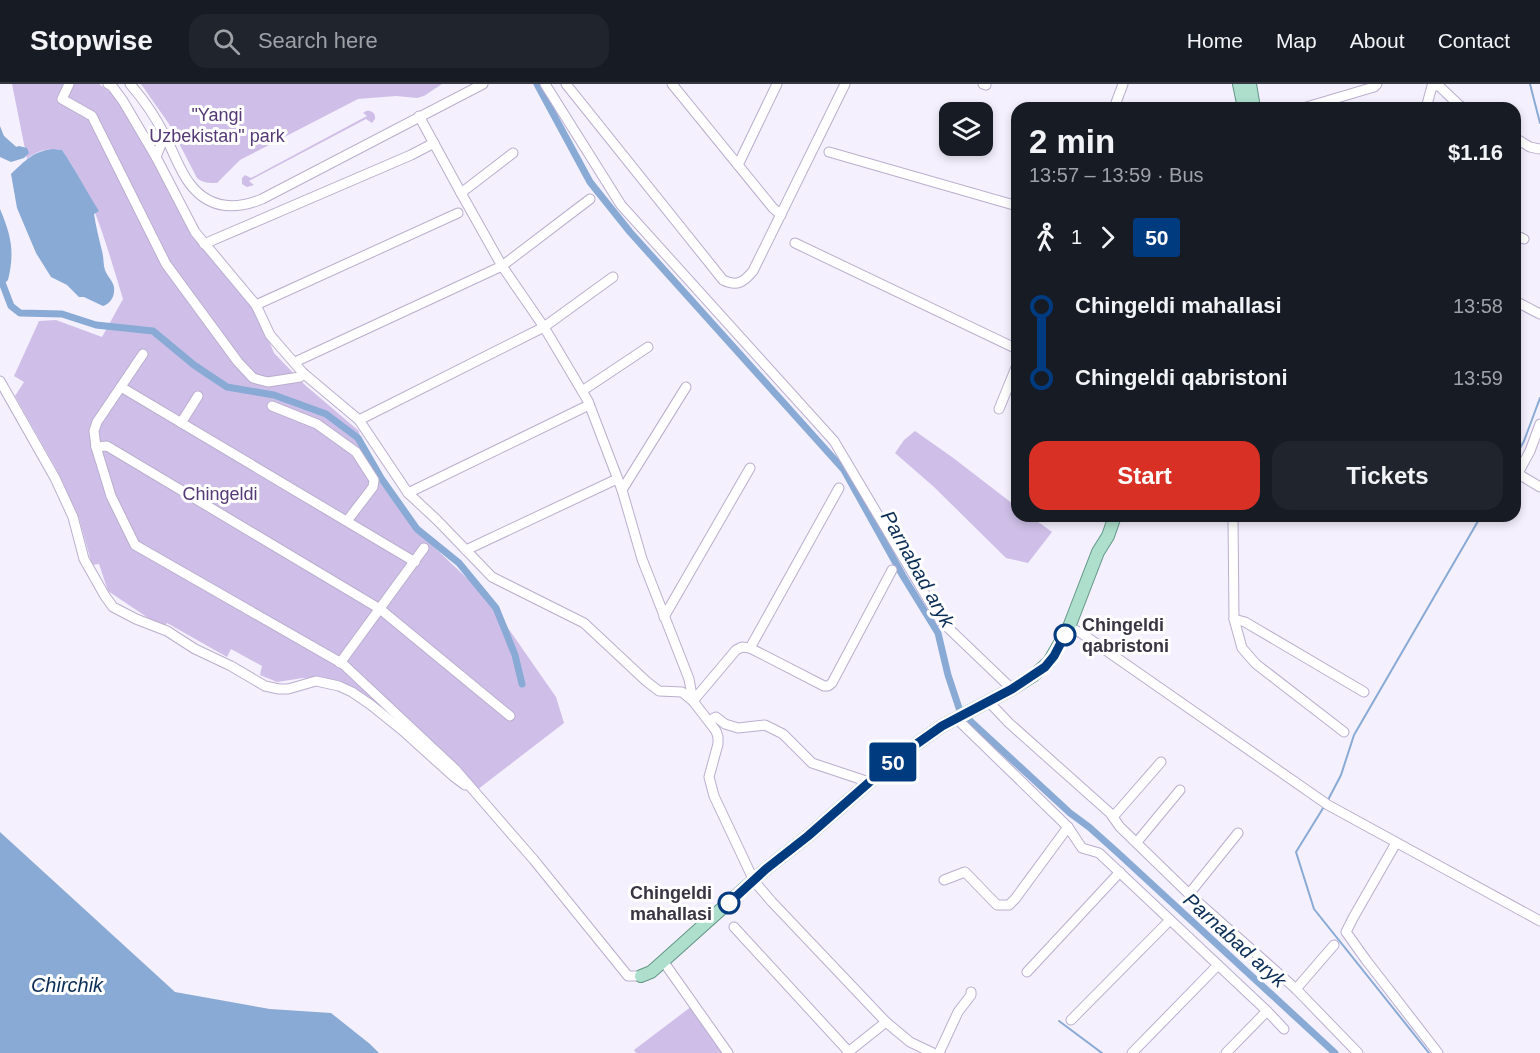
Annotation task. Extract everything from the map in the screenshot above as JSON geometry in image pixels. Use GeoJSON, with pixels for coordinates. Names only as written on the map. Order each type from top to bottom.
{"type":"FeatureCollection","features":[{"type":"Feature","properties":{"kind":"main road"},"geometry":{"type":"LineString","coordinates":[[1239,84],[1243,102]]}},
{"type":"Feature","properties":{"kind":"main road"},"geometry":{"type":"LineString","coordinates":[[1250,84],[1253,102]]}},
{"type":"Feature","properties":{"kind":"main road"},"geometry":{"type":"LineString","coordinates":[[641,976],[653,970],[766,869],[808,836],[898,757],[956,718],[1012,689],[1049,662],[1067,631],[1098,552],[1106,522]]}},
{"type":"Feature","properties":{"kind":"main road"},"geometry":{"type":"LineString","coordinates":[[1098,552],[1108,536],[1113,522]]}},
{"type":"Feature","properties":{"kind":"street"},"geometry":{"type":"LineString","coordinates":[[69,84],[62,99],[92,116],[166,264],[238,362],[253,378],[268,382],[300,377],[303,373]]}},
{"type":"Feature","properties":{"kind":"street"},"geometry":{"type":"LineString","coordinates":[[108,84],[123,101],[195,232],[256,305],[270,335],[303,373],[359,420],[408,493],[492,577],[584,623],[659,691],[679,691],[693,701],[716,731],[718,737],[709,777],[714,796],[754,880],[886,1022],[910,1041],[933,1053]]}},
{"type":"Feature","properties":{"kind":"street"},"geometry":{"type":"LineString","coordinates":[[130,84],[150,109],[190,184],[202,197],[228,207],[250,204],[261,199],[483,84]]}},
{"type":"Feature","properties":{"kind":"street"},"geometry":{"type":"LineString","coordinates":[[544,84],[621,205],[834,441],[941,621],[1012,689]]}},
{"type":"Feature","properties":{"kind":"street"},"geometry":{"type":"LineString","coordinates":[[567,84],[723,280],[730,284],[738,284],[746,280],[753,271],[845,84]]}},
{"type":"Feature","properties":{"kind":"street"},"geometry":{"type":"LineString","coordinates":[[738,165],[777,84]]}},
{"type":"Feature","properties":{"kind":"street"},"geometry":{"type":"LineString","coordinates":[[1116,102],[1123,84]]}},
{"type":"Feature","properties":{"kind":"street"},"geometry":{"type":"LineString","coordinates":[[1323,102],[1374,87],[1377,84]]}},
{"type":"Feature","properties":{"kind":"street"},"geometry":{"type":"LineString","coordinates":[[674,85],[781,215]]}},
{"type":"Feature","properties":{"kind":"street"},"geometry":{"type":"LineString","coordinates":[[1428,102],[1432,86],[1439,86],[1456,102]]}},
{"type":"Feature","properties":{"kind":"street"},"geometry":{"type":"LineString","coordinates":[[419,116],[502,266],[544,327],[589,405],[622,490],[642,559],[689,679],[693,701]]}},
{"type":"Feature","properties":{"kind":"street"},"geometry":{"type":"LineString","coordinates":[[156,158],[165,134]]}},
{"type":"Feature","properties":{"kind":"street"},"geometry":{"type":"LineString","coordinates":[[1521,142],[1539,149]]}},
{"type":"Feature","properties":{"kind":"street"},"geometry":{"type":"LineString","coordinates":[[204,244],[434,143]]}},
{"type":"Feature","properties":{"kind":"street"},"geometry":{"type":"LineString","coordinates":[[829,152],[1011,204]]}},
{"type":"Feature","properties":{"kind":"street"},"geometry":{"type":"LineString","coordinates":[[461,193],[513,153]]}},
{"type":"Feature","properties":{"kind":"street"},"geometry":{"type":"LineString","coordinates":[[295,362],[502,266],[590,199]]}},
{"type":"Feature","properties":{"kind":"street"},"geometry":{"type":"LineString","coordinates":[[256,305],[458,213]]}},
{"type":"Feature","properties":{"kind":"street"},"geometry":{"type":"LineString","coordinates":[[795,243],[1011,346]]}},
{"type":"Feature","properties":{"kind":"street"},"geometry":{"type":"LineString","coordinates":[[359,420],[544,327],[613,277]]}},
{"type":"Feature","properties":{"kind":"street"},"geometry":{"type":"LineString","coordinates":[[1521,303],[1540,314]]}},
{"type":"Feature","properties":{"kind":"street"},"geometry":{"type":"LineString","coordinates":[[582,391],[648,347]]}},
{"type":"Feature","properties":{"kind":"street"},"geometry":{"type":"LineString","coordinates":[[143,354],[94,431],[96,447],[111,496],[135,545],[340,663],[455,769],[534,860],[628,976],[641,976]]}},
{"type":"Feature","properties":{"kind":"street"},"geometry":{"type":"LineString","coordinates":[[999,409],[1011,380]]}},
{"type":"Feature","properties":{"kind":"street"},"geometry":{"type":"LineString","coordinates":[[0,381],[55,478],[73,517],[84,559],[113,607],[167,631],[195,649],[225,662],[265,686],[279,689],[315,681],[339,686],[352,692],[379,711],[453,776],[479,795]]}},
{"type":"Feature","properties":{"kind":"street"},"geometry":{"type":"LineString","coordinates":[[121,387],[415,562]]}},
{"type":"Feature","properties":{"kind":"street"},"geometry":{"type":"LineString","coordinates":[[622,490],[686,387]]}},
{"type":"Feature","properties":{"kind":"street"},"geometry":{"type":"LineString","coordinates":[[182,423],[198,396]]}},
{"type":"Feature","properties":{"kind":"street"},"geometry":{"type":"LineString","coordinates":[[408,493],[589,405]]}},
{"type":"Feature","properties":{"kind":"street"},"geometry":{"type":"LineString","coordinates":[[272,406],[317,424],[356,452],[374,480],[374,487],[347,522]]}},
{"type":"Feature","properties":{"kind":"street"},"geometry":{"type":"LineString","coordinates":[[1521,465],[1530,451],[1540,424]]}},
{"type":"Feature","properties":{"kind":"street"},"geometry":{"type":"LineString","coordinates":[[96,447],[107,446],[380,609],[510,716]]}},
{"type":"Feature","properties":{"kind":"street"},"geometry":{"type":"LineString","coordinates":[[664,617],[750,468]]}},
{"type":"Feature","properties":{"kind":"street"},"geometry":{"type":"LineString","coordinates":[[1521,476],[1540,487]]}},
{"type":"Feature","properties":{"kind":"street"},"geometry":{"type":"LineString","coordinates":[[466,550],[617,479]]}},
{"type":"Feature","properties":{"kind":"street"},"geometry":{"type":"LineString","coordinates":[[750,648],[839,488]]}},
{"type":"Feature","properties":{"kind":"street"},"geometry":{"type":"LineString","coordinates":[[1233,522],[1234,620],[1242,648],[1256,664],[1344,732]]}},
{"type":"Feature","properties":{"kind":"street"},"geometry":{"type":"LineString","coordinates":[[340,663],[424,548]]}},
{"type":"Feature","properties":{"kind":"street"},"geometry":{"type":"LineString","coordinates":[[693,701],[736,650],[742,647],[750,648],[828,686],[832,683],[892,570]]}},
{"type":"Feature","properties":{"kind":"street"},"geometry":{"type":"LineString","coordinates":[[1234,620],[1245,622],[1364,692]]}},
{"type":"Feature","properties":{"kind":"street"},"geometry":{"type":"LineString","coordinates":[[1067,631],[1081,633],[1328,806],[1540,921]]}},
{"type":"Feature","properties":{"kind":"street"},"geometry":{"type":"LineString","coordinates":[[989,702],[1009,723],[1110,813],[1120,827],[1189,894],[1296,989],[1358,1053]]}},
{"type":"Feature","properties":{"kind":"street"},"geometry":{"type":"LineString","coordinates":[[709,722],[716,717],[738,728],[765,725],[783,734],[812,764],[869,782]]}},
{"type":"Feature","properties":{"kind":"street"},"geometry":{"type":"LineString","coordinates":[[956,718],[1068,827],[1082,848],[1099,853],[1268,1011],[1284,1029]]}},
{"type":"Feature","properties":{"kind":"street"},"geometry":{"type":"LineString","coordinates":[[1113,817],[1161,762]]}},
{"type":"Feature","properties":{"kind":"street"},"geometry":{"type":"LineString","coordinates":[[1137,842],[1180,790]]}},
{"type":"Feature","properties":{"kind":"street"},"geometry":{"type":"LineString","coordinates":[[944,880],[965,872],[997,905],[1009,905],[1068,827]]}},
{"type":"Feature","properties":{"kind":"street"},"geometry":{"type":"LineString","coordinates":[[1189,894],[1238,833]]}},
{"type":"Feature","properties":{"kind":"street"},"geometry":{"type":"LineString","coordinates":[[1396,843],[1346,932],[1438,1053]]}},
{"type":"Feature","properties":{"kind":"street"},"geometry":{"type":"LineString","coordinates":[[1027,972],[1120,872]]}},
{"type":"Feature","properties":{"kind":"street"},"geometry":{"type":"LineString","coordinates":[[1071,1020],[1170,920]]}},
{"type":"Feature","properties":{"kind":"street"},"geometry":{"type":"LineString","coordinates":[[734,927],[848,1052],[886,1022]]}},
{"type":"Feature","properties":{"kind":"street"},"geometry":{"type":"LineString","coordinates":[[1296,989],[1334,945]]}},
{"type":"Feature","properties":{"kind":"street"},"geometry":{"type":"LineString","coordinates":[[663,961],[728,1053]]}},
{"type":"Feature","properties":{"kind":"street"},"geometry":{"type":"LineString","coordinates":[[1132,1053],[1218,965]]}},
{"type":"Feature","properties":{"kind":"street"},"geometry":{"type":"LineString","coordinates":[[939,1053],[958,1012],[971,992]]}},
{"type":"Feature","properties":{"kind":"street"},"geometry":{"type":"LineString","coordinates":[[1226,1053],[1268,1011]]}},
{"type":"Feature","properties":{"kind":"green space","name":"Chingeldi"},"geometry":{"type":"Polygon","coordinates":[[[12,84],[99,84],[114,95],[135,123],[190,226],[255,307],[274,353],[305,385],[359,431],[363,460],[405,516],[472,583],[506,625],[556,697],[564,723],[477,790],[361,693],[332,681],[303,678],[277,682],[260,675],[262,666],[231,649],[227,657],[167,623],[163,628],[108,591],[99,564],[92,565],[79,518],[58,472],[15,396],[24,382],[14,376],[39,321],[56,320],[102,337],[123,299],[91,203],[62,150],[43,150],[27,159],[12,84]]]}},
{"type":"Feature","properties":{"kind":"green space","name":"\"Yangi Uzbekistan\" park"},"geometry":{"type":"Polygon","coordinates":[[[141,84],[442,84],[417,98],[396,96],[358,99],[240,160],[217,183],[209,183],[197,178],[169,124],[141,84]]]}},
{"type":"Feature","properties":{"kind":"green space"},"geometry":{"type":"Polygon","coordinates":[[[366,111],[375,115],[372,123],[366,119],[249,181],[254,185],[247,187],[242,184],[242,178],[245,175],[251,178],[367,116],[363,113],[366,111]]]}},
{"type":"Feature","properties":{"kind":"green space"},"geometry":{"type":"Polygon","coordinates":[[[915,431],[1011,502],[1011,522],[1038,522],[1052,532],[1028,563],[1006,558],[934,487],[895,453],[904,440],[915,431]]]}},
{"type":"Feature","properties":{"kind":"green space"},"geometry":{"type":"Polygon","coordinates":[[[692,1006],[724,1053],[636,1053],[634,1050],[692,1006]]]}},
{"type":"Feature","properties":{"kind":"water"},"geometry":{"type":"Polygon","coordinates":[[[0,126],[9,149],[19,146],[27,148],[29,153],[24,158],[11,162],[0,157],[0,126]]]}},
{"type":"Feature","properties":{"kind":"water"},"geometry":{"type":"Polygon","coordinates":[[[53,149],[62,150],[99,211],[94,214],[105,270],[114,287],[113,296],[103,306],[79,297],[67,285],[51,277],[36,253],[17,208],[11,174],[35,154],[53,149]]]}},
{"type":"Feature","properties":{"kind":"water"},"geometry":{"type":"Polygon","coordinates":[[[0,209],[7,227],[11,252],[8,280],[3,285],[0,284],[0,209]]]}},
{"type":"Feature","properties":{"kind":"water","name":"Chirchik"},"geometry":{"type":"Polygon","coordinates":[[[0,832],[175,992],[270,1009],[331,1013],[379,1053],[0,1053],[0,832]]]}},
{"type":"Feature","properties":{"kind":"waterway","name":"Parnabad aryk"},"geometry":{"type":"LineString","coordinates":[[537,84],[590,182],[630,232],[844,470],[903,576],[938,633],[959,708],[967,718],[1070,813],[1118,853],[1335,1053]]}},
{"type":"Feature","properties":{"kind":"waterway"},"geometry":{"type":"LineString","coordinates":[[1530,84],[1540,123]]}},
{"type":"Feature","properties":{"kind":"waterway"},"geometry":{"type":"LineString","coordinates":[[0,137],[18,153]]}},
{"type":"Feature","properties":{"kind":"waterway"},"geometry":{"type":"LineString","coordinates":[[3,285],[11,306],[20,313],[62,314],[96,325],[153,331],[194,365],[227,387],[274,395],[326,414],[358,438],[381,478],[417,529],[459,563],[496,608],[515,655],[522,684]]}},
{"type":"Feature","properties":{"kind":"waterway"},"geometry":{"type":"LineString","coordinates":[[1521,446],[1540,398]]}},
{"type":"Feature","properties":{"kind":"waterway"},"geometry":{"type":"LineString","coordinates":[[1328,800],[1341,775],[1354,735],[1478,522]]}},
{"type":"Feature","properties":{"kind":"waterway"},"geometry":{"type":"LineString","coordinates":[[1325,805],[1296,852],[1314,909],[1429,1053]]}},
{"type":"Feature","properties":{"kind":"waterway"},"geometry":{"type":"LineString","coordinates":[[1059,1021],[1102,1053]]}},
{"type":"Feature","properties":{"kind":"bus line","name":"50"},"geometry":{"type":"LineString","coordinates":[[729,903],[898,757],[942,726],[1012,689],[1045,667],[1054,656],[1065,635]]}},
{"type":"Feature","properties":{"kind":"place","name":"Chingeldi qabristoni"},"geometry":{"type":"Point","coordinates":[1065,635]}},
{"type":"Feature","properties":{"kind":"place","name":"Chingeldi mahallasi"},"geometry":{"type":"Point","coordinates":[729,903]}}]}
